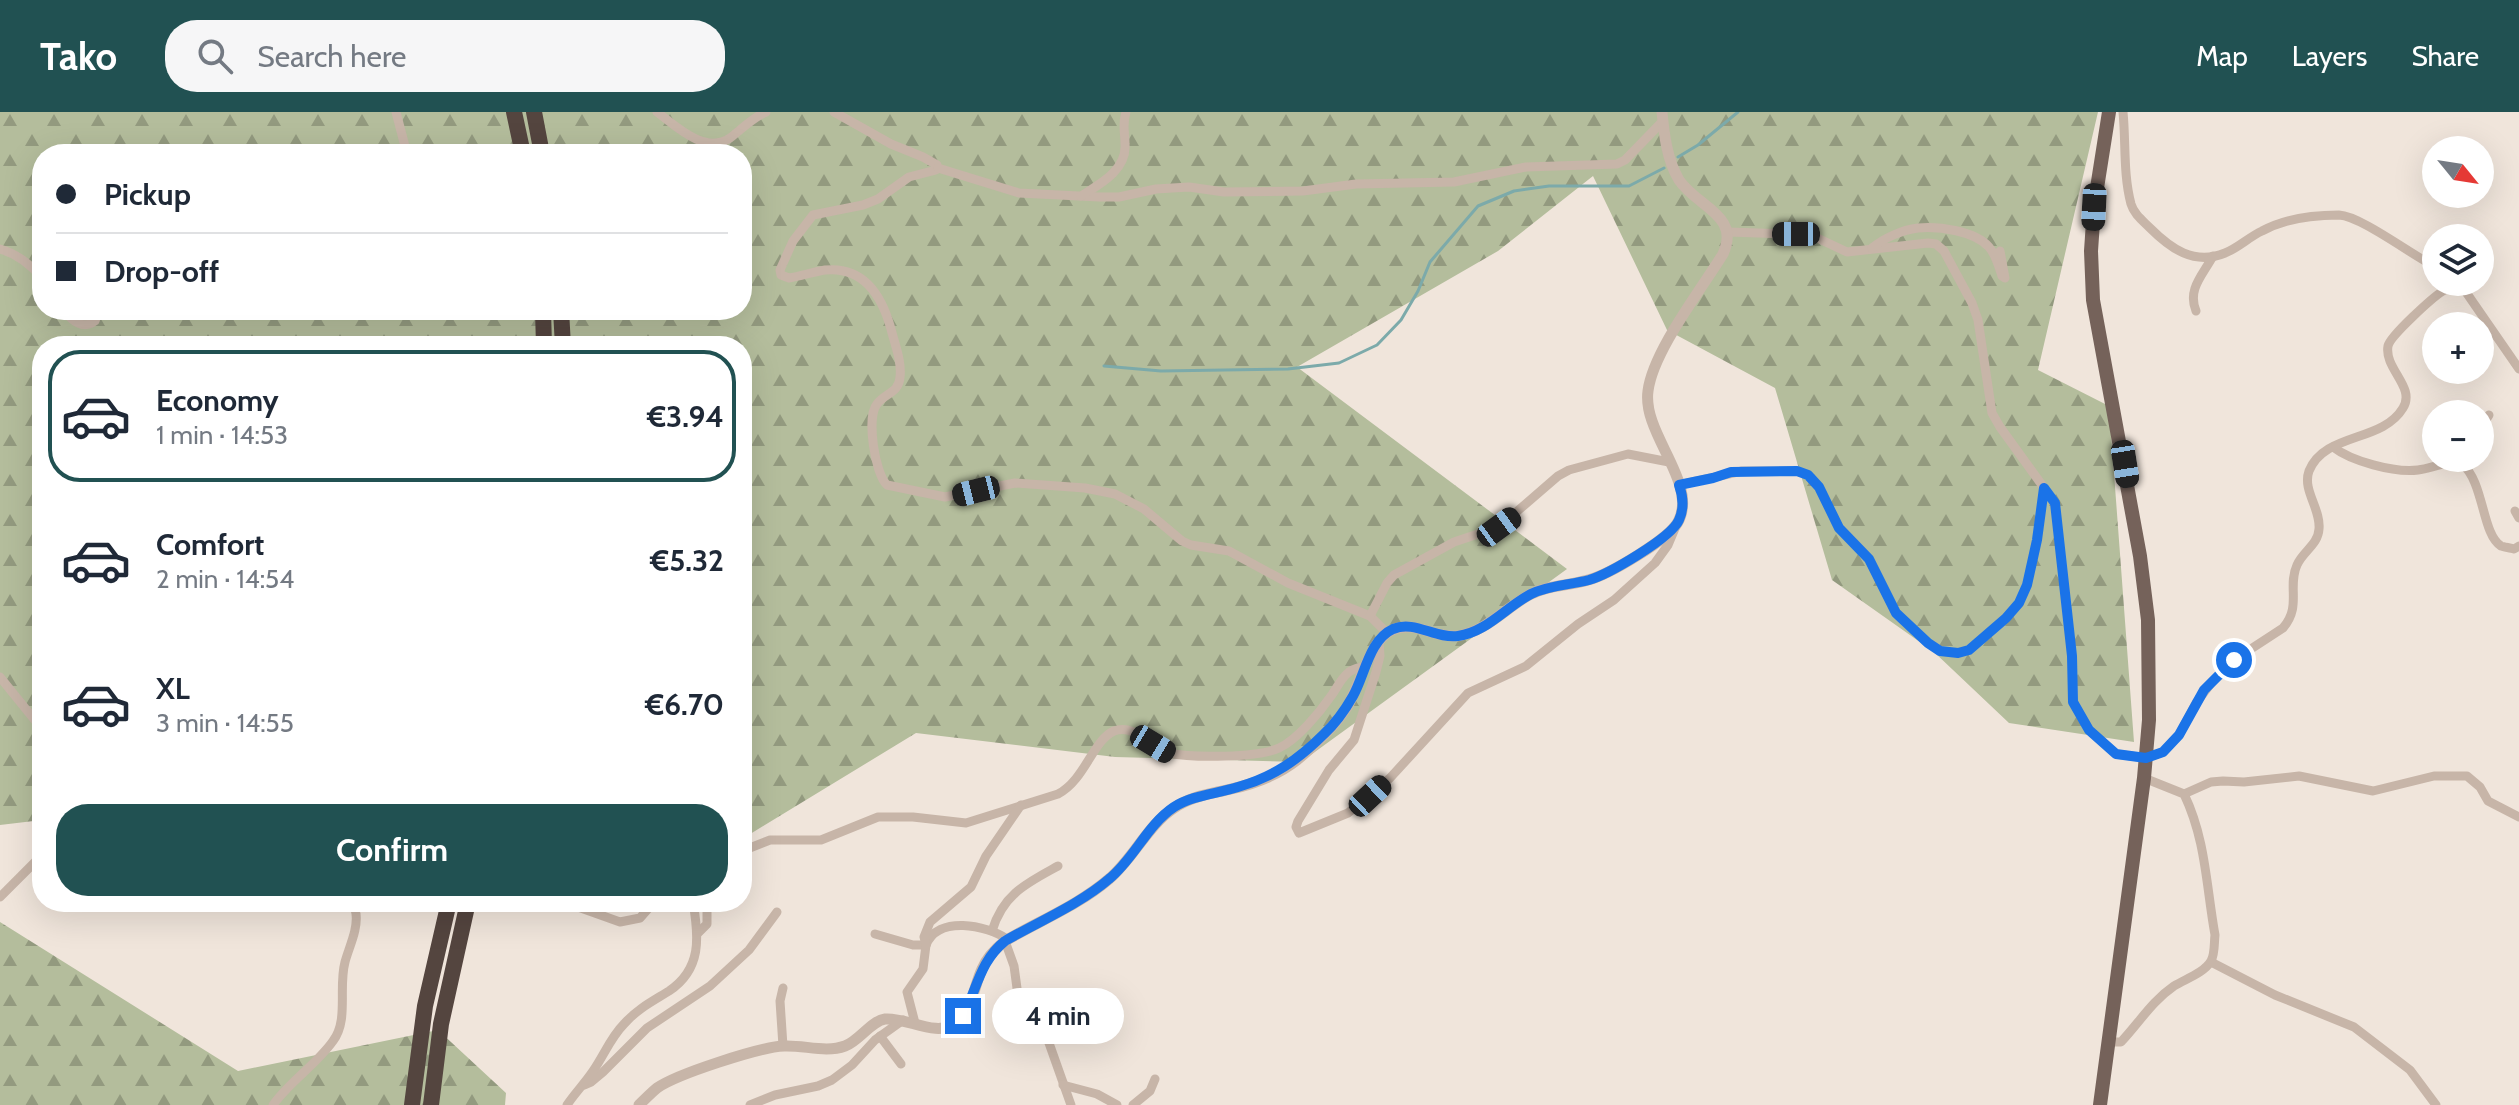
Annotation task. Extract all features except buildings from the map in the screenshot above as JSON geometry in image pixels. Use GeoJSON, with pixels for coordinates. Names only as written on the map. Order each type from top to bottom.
{"type":"FeatureCollection","features":[{"type":"Feature","properties":{"kind":"highway"},"geometry":{"type":"LineString","coordinates":[[514,112],[521,144]]}},
{"type":"Feature","properties":{"kind":"highway"},"geometry":{"type":"LineString","coordinates":[[534,112],[540,144]]}},
{"type":"Feature","properties":{"kind":"highway"},"geometry":{"type":"LineString","coordinates":[[412,1105],[425,1006],[447,912]]}},
{"type":"Feature","properties":{"kind":"highway"},"geometry":{"type":"LineString","coordinates":[[431,1105],[441,1024],[466,912]]}},
{"type":"Feature","properties":{"kind":"main road"},"geometry":{"type":"LineString","coordinates":[[2100,1105],[2149,720],[2148,620],[2125,464],[2093,300],[2091,251],[2094,207],[2109,112]]}},
{"type":"Feature","properties":{"kind":"street"},"geometry":{"type":"LineString","coordinates":[[396,112],[404,144]]}},
{"type":"Feature","properties":{"kind":"street"},"geometry":{"type":"LineString","coordinates":[[657,112],[701,141],[713,144],[726,141],[766,112]]}},
{"type":"Feature","properties":{"kind":"street"},"geometry":{"type":"LineString","coordinates":[[834,112],[891,144],[935,163],[938,168],[1019,193],[1119,197],[1156,189],[1189,187],[1224,192],[1303,191],[1356,184],[1454,182],[1549,164],[1617,164],[1625,160],[1662,116]]}},
{"type":"Feature","properties":{"kind":"street"},"geometry":{"type":"LineString","coordinates":[[1081,196],[1106,180],[1119,166],[1125,144],[1122,130],[1126,112]]}},
{"type":"Feature","properties":{"kind":"street"},"geometry":{"type":"LineString","coordinates":[[2123,112],[2126,170],[2132,208],[2154,233],[2179,253],[2213,256],[2230,252],[2262,231],[2292,220],[2341,215],[2360,221],[2422,259]]}},
{"type":"Feature","properties":{"kind":"street"},"geometry":{"type":"LineString","coordinates":[[938,168],[909,177],[878,199],[863,205],[813,215],[793,241],[780,270],[781,275],[789,278],[821,271],[848,272],[865,280],[878,297],[889,324],[901,376],[898,387],[877,403],[873,413],[874,456],[882,481],[891,487],[945,497],[1015,483],[1102,490],[1144,509],[1182,541],[1229,551],[1288,583],[1370,616],[1383,637],[1376,672],[1354,740],[1329,770],[1298,821],[1296,827],[1299,833],[1348,813],[1390,778],[1468,693],[1526,666],[1578,624],[1614,600],[1655,563],[1668,545],[1682,505],[1679,485],[1648,412],[1648,388],[1665,345],[1723,254],[1729,232],[1721,218],[1700,202],[1679,179],[1672,165],[1662,116]]}},
{"type":"Feature","properties":{"kind":"street"},"geometry":{"type":"LineString","coordinates":[[1871,248],[1891,236],[1914,228],[1966,234],[1990,247],[2005,278],[2000,251]]}},
{"type":"Feature","properties":{"kind":"street"},"geometry":{"type":"LineString","coordinates":[[1729,232],[1811,235],[1847,252],[1928,243],[1936,244],[1944,251],[1978,320],[1992,413],[2055,503],[2072,656],[2073,702],[2089,730],[2116,754],[2146,758],[2163,752],[2173,744],[2196,703],[2234,660],[2289,621],[2294,605],[2296,566],[2314,545],[2319,527],[2307,478],[2315,462],[2333,447],[2383,426],[2403,408],[2406,394],[2387,351],[2391,338],[2437,296]]}},
{"type":"Feature","properties":{"kind":"street"},"geometry":{"type":"LineString","coordinates":[[0,249],[10,252],[32,268]]}},
{"type":"Feature","properties":{"kind":"street"},"geometry":{"type":"LineString","coordinates":[[2196,311],[2192,298],[2194,288],[2213,256]]}},
{"type":"Feature","properties":{"kind":"street"},"geometry":{"type":"LineString","coordinates":[[2468,296],[2519,369]]}},
{"type":"Feature","properties":{"kind":"street"},"geometry":{"type":"LineString","coordinates":[[72,320],[88,325],[95,320]]}},
{"type":"Feature","properties":{"kind":"street"},"geometry":{"type":"LineString","coordinates":[[2333,447],[2341,453],[2396,470],[2422,469]]}},
{"type":"Feature","properties":{"kind":"street"},"geometry":{"type":"LineString","coordinates":[[1370,616],[1394,575],[1454,542],[1499,527],[1558,476],[1628,454],[1669,462]]}},
{"type":"Feature","properties":{"kind":"street"},"geometry":{"type":"LineString","coordinates":[[1679,485],[1731,472],[1797,471],[1808,475],[1819,487],[1839,528],[1869,559],[1896,613],[1940,651],[1958,653],[1969,650],[2019,603],[2034,555],[2044,488]]}},
{"type":"Feature","properties":{"kind":"street"},"geometry":{"type":"LineString","coordinates":[[2469,472],[2492,535],[2501,546],[2514,549],[2519,546]]}},
{"type":"Feature","properties":{"kind":"street"},"geometry":{"type":"LineString","coordinates":[[639,1105],[656,1089],[678,1077],[783,1046],[847,1046],[881,1019],[909,1021],[937,1029],[956,1024],[971,1000],[988,956],[1006,940],[1110,878],[1173,808],[1203,795],[1259,781],[1297,760],[1345,709],[1383,637],[1403,626],[1447,637],[1472,632],[1487,625],[1528,595],[1547,587],[1587,581],[1615,568],[1676,526]]}},
{"type":"Feature","properties":{"kind":"street"},"geometry":{"type":"LineString","coordinates":[[752,847],[770,840],[821,840],[878,817],[966,823],[1070,788],[1104,738],[1115,731],[1127,730],[1168,753],[1210,756],[1275,750],[1291,740],[1323,707],[1352,669],[1366,666]]}},
{"type":"Feature","properties":{"kind":"street"},"geometry":{"type":"LineString","coordinates":[[0,677],[32,717]]}},
{"type":"Feature","properties":{"kind":"street"},"geometry":{"type":"LineString","coordinates":[[2144,778],[2184,794],[2211,782],[2299,776],[2373,791],[2434,776],[2467,776],[2480,787],[2488,801],[2519,817]]}},
{"type":"Feature","properties":{"kind":"street"},"geometry":{"type":"LineString","coordinates":[[2109,1042],[2121,1042],[2152,1003],[2211,962],[2215,935],[2202,839],[2184,794]]}},
{"type":"Feature","properties":{"kind":"street"},"geometry":{"type":"LineString","coordinates":[[909,1021],[907,992],[923,969],[924,937],[930,922],[971,887],[986,856],[1021,805]]}},
{"type":"Feature","properties":{"kind":"street"},"geometry":{"type":"LineString","coordinates":[[0,897],[32,865]]}},
{"type":"Feature","properties":{"kind":"street"},"geometry":{"type":"LineString","coordinates":[[992,931],[1005,902],[1020,888],[1058,866]]}},
{"type":"Feature","properties":{"kind":"street"},"geometry":{"type":"LineString","coordinates":[[273,1105],[333,1041],[339,1030],[342,1016],[340,988],[355,932],[355,912]]}},
{"type":"Feature","properties":{"kind":"street"},"geometry":{"type":"LineString","coordinates":[[592,912],[620,922],[640,918],[645,912]]}},
{"type":"Feature","properties":{"kind":"street"},"geometry":{"type":"LineString","coordinates":[[567,1105],[584,1085],[623,1025],[647,1003],[672,989],[688,973],[697,955],[695,912]]}},
{"type":"Feature","properties":{"kind":"street"},"geometry":{"type":"LineString","coordinates":[[698,933],[707,924],[707,912]]}},
{"type":"Feature","properties":{"kind":"street"},"geometry":{"type":"LineString","coordinates":[[584,1085],[595,1079],[647,1028],[710,986],[749,950],[777,912]]}},
{"type":"Feature","properties":{"kind":"street"},"geometry":{"type":"LineString","coordinates":[[926,945],[932,935],[964,924],[992,931],[1006,940],[1014,966],[1019,1003],[1044,1033],[1071,1105]]}},
{"type":"Feature","properties":{"kind":"street"},"geometry":{"type":"LineString","coordinates":[[875,934],[913,945],[926,945]]}},
{"type":"Feature","properties":{"kind":"street"},"geometry":{"type":"LineString","coordinates":[[2211,962],[2275,995],[2354,1027],[2410,1070],[2436,1105]]}},
{"type":"Feature","properties":{"kind":"street"},"geometry":{"type":"LineString","coordinates":[[783,988],[780,1001],[783,1046]]}},
{"type":"Feature","properties":{"kind":"street"},"geometry":{"type":"LineString","coordinates":[[750,1105],[832,1080],[852,1065],[880,1036],[909,1021]]}},
{"type":"Feature","properties":{"kind":"street"},"geometry":{"type":"LineString","coordinates":[[880,1036],[901,1064]]}},
{"type":"Feature","properties":{"kind":"street"},"geometry":{"type":"LineString","coordinates":[[1133,1105],[1150,1091],[1155,1079]]}},
{"type":"Feature","properties":{"kind":"street"},"geometry":{"type":"LineString","coordinates":[[1063,1085],[1097,1094],[1117,1105]]}},
{"type":"Feature","properties":{"kind":"green space"},"geometry":{"type":"Polygon","coordinates":[[[0,112],[2098,112],[2038,370],[2109,406],[2134,742],[2009,723],[1934,652],[1832,580],[1775,388],[1667,330],[1593,176],[1498,251],[1297,367],[1567,569],[1301,762],[1115,757],[916,733],[752,833],[752,336],[32,336],[32,821],[0,825],[0,112]]]}},
{"type":"Feature","properties":{"kind":"green space"},"geometry":{"type":"Polygon","coordinates":[[[0,922],[238,1071],[438,1030],[506,1093],[505,1105],[0,1105],[0,922]]]}},
{"type":"Feature","properties":{"kind":"waterway"},"geometry":{"type":"LineString","coordinates":[[1678,157],[1738,112]]}},
{"type":"Feature","properties":{"kind":"waterway"},"geometry":{"type":"LineString","coordinates":[[1104,366],[1161,371],[1288,369],[1339,363],[1377,345],[1401,320],[1430,262],[1478,206],[1514,191],[1549,186],[1629,186],[1664,168]]}},
{"type":"Feature","properties":{"kind":"route"},"geometry":{"type":"LineString","coordinates":[[963,1016],[981,969],[995,949],[1110,878],[1173,808],[1203,795],[1259,781],[1297,760],[1345,709],[1372,653],[1387,633],[1403,626],[1447,637],[1459,636],[1487,625],[1528,595],[1547,587],[1600,576],[1676,526],[1682,505],[1679,485],[1742,471],[1797,471],[1808,475],[1819,487],[1839,528],[1869,559],[1896,613],[1928,643],[1949,653],[1969,650],[2019,603],[2027,585],[2037,540],[2044,488],[2055,503],[2072,656],[2073,702],[2089,730],[2116,754],[2146,758],[2163,752],[2179,735],[2204,690],[2234,660]]}}]}
